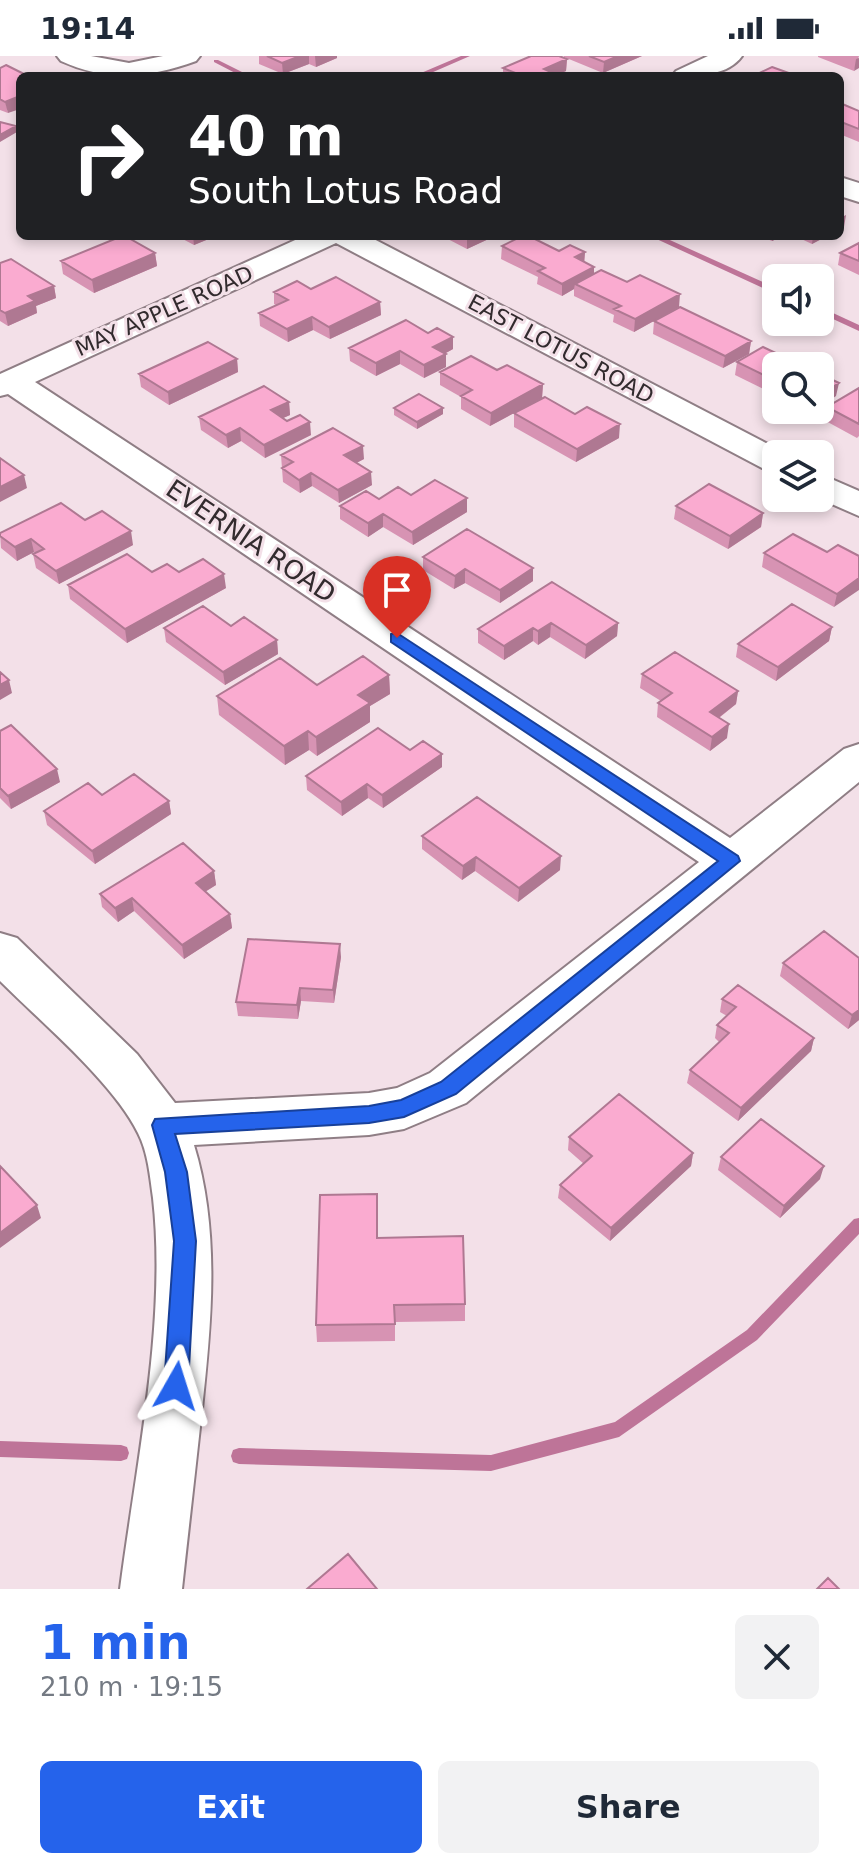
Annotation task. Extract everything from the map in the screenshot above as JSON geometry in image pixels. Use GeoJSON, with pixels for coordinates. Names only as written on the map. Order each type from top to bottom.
{"type":"FeatureCollection","features":[{"type":"Feature","properties":{"kind":"street"},"geometry":{"type":"LineString","coordinates":[[70,56],[103,70],[124,72],[146,70],[187,56]]}},
{"type":"Feature","properties":{"kind":"street"},"geometry":{"type":"LineString","coordinates":[[694,72],[729,56]]}},
{"type":"Feature","properties":{"kind":"street","name":"MAY APPLE ROAD"},"geometry":{"type":"LineString","coordinates":[[5,383],[319,240]]}},
{"type":"Feature","properties":{"kind":"street","name":"EAST LOTUS ROAD"},"geometry":{"type":"LineString","coordinates":[[353,240],[762,455]]}},
{"type":"Feature","properties":{"kind":"street","name":"EVERNIA ROAD"},"geometry":{"type":"LineString","coordinates":[[5,383],[731,861]]}},
{"type":"Feature","properties":{"kind":"street"},"geometry":{"type":"LineString","coordinates":[[834,492],[859,505]]}},
{"type":"Feature","properties":{"kind":"street"},"geometry":{"type":"LineString","coordinates":[[162,1125],[369,1114],[404,1108],[448,1088],[859,759]]}},
{"type":"Feature","properties":{"kind":"street"},"geometry":{"type":"LineString","coordinates":[[0,951],[119,1068],[162,1125],[176,1172],[185,1241],[179,1357],[151,1589]]}},
{"type":"Feature","properties":{"kind":"building"},"geometry":{"type":"Polygon","coordinates":[[[267,56],[300,56],[282,63],[267,56]]]}},
{"type":"Feature","properties":{"kind":"building"},"geometry":{"type":"Polygon","coordinates":[[[531,56],[567,59],[544,69],[551,72],[513,72],[503,68],[531,56]]]}},
{"type":"Feature","properties":{"kind":"building"},"geometry":{"type":"Polygon","coordinates":[[[589,56],[618,56],[604,62],[589,56]]]}},
{"type":"Feature","properties":{"kind":"building"},"geometry":{"type":"Polygon","coordinates":[[[6,65],[20,72],[16,72],[16,98],[5,102],[0,99],[0,68],[6,65]]]}},
{"type":"Feature","properties":{"kind":"building"},"geometry":{"type":"Polygon","coordinates":[[[772,67],[786,72],[761,72],[772,67]]]}},
{"type":"Feature","properties":{"kind":"building"},"geometry":{"type":"Polygon","coordinates":[[[844,105],[859,111],[859,129],[844,123],[844,105]]]}},
{"type":"Feature","properties":{"kind":"building"},"geometry":{"type":"Polygon","coordinates":[[[0,122],[16,126],[0,135],[0,122]]]}},
{"type":"Feature","properties":{"kind":"building"},"geometry":{"type":"Polygon","coordinates":[[[112,240],[132,240],[155,253],[92,280],[61,261],[112,240]]]}},
{"type":"Feature","properties":{"kind":"building"},"geometry":{"type":"Polygon","coordinates":[[[514,240],[537,240],[559,251],[570,245],[585,252],[575,257],[594,267],[562,284],[538,271],[545,268],[502,246],[514,240]]]}},
{"type":"Feature","properties":{"kind":"building"},"geometry":{"type":"Polygon","coordinates":[[[859,243],[859,261],[840,253],[859,243]]]}},
{"type":"Feature","properties":{"kind":"building"},"geometry":{"type":"Polygon","coordinates":[[[11,259],[54,286],[28,296],[35,301],[5,313],[0,310],[0,263],[11,259]]]}},
{"type":"Feature","properties":{"kind":"building"},"geometry":{"type":"Polygon","coordinates":[[[601,270],[627,282],[640,275],[680,294],[635,319],[614,309],[621,306],[575,284],[601,270]]]}},
{"type":"Feature","properties":{"kind":"building"},"geometry":{"type":"Polygon","coordinates":[[[336,277],[380,302],[329,327],[312,317],[287,329],[259,313],[288,300],[274,292],[297,281],[311,289],[336,277]]]}},
{"type":"Feature","properties":{"kind":"building"},"geometry":{"type":"Polygon","coordinates":[[[680,307],[751,341],[725,356],[654,321],[680,307]]]}},
{"type":"Feature","properties":{"kind":"building"},"geometry":{"type":"Polygon","coordinates":[[[406,320],[428,333],[437,328],[453,337],[433,347],[446,354],[424,365],[400,351],[376,363],[349,348],[406,320]]]}},
{"type":"Feature","properties":{"kind":"building"},"geometry":{"type":"Polygon","coordinates":[[[208,342],[237,359],[168,392],[139,374],[208,342]]]}},
{"type":"Feature","properties":{"kind":"building"},"geometry":{"type":"Polygon","coordinates":[[[763,347],[774,352],[762,352],[762,374],[737,362],[763,347]]]}},
{"type":"Feature","properties":{"kind":"building"},"geometry":{"type":"Polygon","coordinates":[[[471,356],[497,370],[507,365],[543,384],[491,413],[461,396],[472,390],[440,372],[471,356]]]}},
{"type":"Feature","properties":{"kind":"building"},"geometry":{"type":"Polygon","coordinates":[[[264,386],[289,402],[271,410],[287,421],[300,415],[310,422],[264,445],[240,428],[226,435],[199,417],[264,386]]]}},
{"type":"Feature","properties":{"kind":"building"},"geometry":{"type":"Polygon","coordinates":[[[859,388],[859,424],[834,411],[834,403],[859,388]]]}},
{"type":"Feature","properties":{"kind":"building"},"geometry":{"type":"Polygon","coordinates":[[[419,394],[443,408],[417,422],[394,408],[419,394]]]}},
{"type":"Feature","properties":{"kind":"building"},"geometry":{"type":"Polygon","coordinates":[[[545,397],[575,414],[587,407],[620,424],[577,449],[514,413],[545,397]]]}},
{"type":"Feature","properties":{"kind":"building"},"geometry":{"type":"Polygon","coordinates":[[[333,428],[363,446],[344,455],[371,472],[338,490],[311,473],[299,480],[282,468],[293,462],[281,455],[333,428]]]}},
{"type":"Feature","properties":{"kind":"building"},"geometry":{"type":"Polygon","coordinates":[[[0,458],[24,475],[0,487],[0,458]]]}},
{"type":"Feature","properties":{"kind":"building"},"geometry":{"type":"Polygon","coordinates":[[[435,480],[467,498],[412,532],[383,514],[368,523],[340,506],[366,491],[379,499],[398,487],[411,495],[435,480]]]}},
{"type":"Feature","properties":{"kind":"building"},"geometry":{"type":"Polygon","coordinates":[[[709,484],[763,513],[730,536],[676,506],[709,484]]]}},
{"type":"Feature","properties":{"kind":"building"},"geometry":{"type":"Polygon","coordinates":[[[61,503],[85,520],[102,511],[131,531],[56,571],[33,554],[44,549],[31,539],[15,547],[0,536],[0,533],[61,503]]]}},
{"type":"Feature","properties":{"kind":"building"},"geometry":{"type":"Polygon","coordinates":[[[467,529],[533,568],[500,590],[465,569],[455,576],[423,557],[467,529]]]}},
{"type":"Feature","properties":{"kind":"building"},"geometry":{"type":"Polygon","coordinates":[[[793,534],[827,552],[838,545],[859,556],[859,578],[837,594],[764,553],[793,534]]]}},
{"type":"Feature","properties":{"kind":"building"},"geometry":{"type":"Polygon","coordinates":[[[127,554],[152,572],[167,564],[179,572],[203,559],[224,574],[125,629],[68,585],[127,554]]]}},
{"type":"Feature","properties":{"kind":"building"},"geometry":{"type":"Polygon","coordinates":[[[552,582],[618,623],[586,645],[551,623],[538,631],[533,628],[504,646],[478,629],[552,582]]]}},
{"type":"Feature","properties":{"kind":"building"},"geometry":{"type":"Polygon","coordinates":[[[792,604],[832,627],[778,667],[738,644],[792,604]]]}},
{"type":"Feature","properties":{"kind":"building"},"geometry":{"type":"Polygon","coordinates":[[[203,606],[231,626],[244,617],[277,640],[223,672],[164,628],[203,606]]]}},
{"type":"Feature","properties":{"kind":"building"},"geometry":{"type":"Polygon","coordinates":[[[675,652],[738,691],[710,712],[729,724],[712,737],[658,703],[672,693],[642,674],[675,652]]]}},
{"type":"Feature","properties":{"kind":"building"},"geometry":{"type":"Polygon","coordinates":[[[363,656],[389,675],[358,695],[370,703],[316,737],[308,731],[284,746],[217,696],[280,658],[317,685],[363,656]]]}},
{"type":"Feature","properties":{"kind":"building"},"geometry":{"type":"Polygon","coordinates":[[[0,672],[9,680],[0,685],[0,672]]]}},
{"type":"Feature","properties":{"kind":"building"},"geometry":{"type":"Polygon","coordinates":[[[11,725],[57,769],[8,796],[0,788],[0,731],[11,725]]]}},
{"type":"Feature","properties":{"kind":"building"},"geometry":{"type":"Polygon","coordinates":[[[378,728],[410,750],[423,741],[442,754],[382,795],[367,784],[341,802],[306,776],[378,728]]]}},
{"type":"Feature","properties":{"kind":"building"},"geometry":{"type":"Polygon","coordinates":[[[134,774],[169,801],[92,851],[44,811],[88,783],[102,795],[134,774]]]}},
{"type":"Feature","properties":{"kind":"building"},"geometry":{"type":"Polygon","coordinates":[[[477,797],[561,856],[519,888],[476,857],[463,866],[422,836],[477,797]]]}},
{"type":"Feature","properties":{"kind":"building"},"geometry":{"type":"Polygon","coordinates":[[[183,843],[214,871],[196,883],[230,914],[182,945],[132,898],[115,908],[100,894],[183,843]]]}},
{"type":"Feature","properties":{"kind":"building"},"geometry":{"type":"Polygon","coordinates":[[[824,931],[859,958],[859,1010],[852,1015],[783,963],[824,931]]]}},
{"type":"Feature","properties":{"kind":"building"},"geometry":{"type":"Polygon","coordinates":[[[248,939],[340,944],[333,990],[300,988],[297,1005],[236,1002],[248,939]]]}},
{"type":"Feature","properties":{"kind":"building"},"geometry":{"type":"Polygon","coordinates":[[[738,985],[814,1038],[741,1108],[690,1070],[729,1033],[717,1025],[736,1007],[722,999],[738,985]]]}},
{"type":"Feature","properties":{"kind":"building"},"geometry":{"type":"Polygon","coordinates":[[[619,1094],[693,1153],[611,1228],[560,1185],[592,1156],[569,1137],[619,1094]]]}},
{"type":"Feature","properties":{"kind":"building"},"geometry":{"type":"Polygon","coordinates":[[[761,1119],[824,1166],[784,1206],[721,1157],[761,1119]]]}},
{"type":"Feature","properties":{"kind":"building"},"geometry":{"type":"Polygon","coordinates":[[[0,1166],[37,1205],[0,1233],[0,1166]]]}},
{"type":"Feature","properties":{"kind":"building"},"geometry":{"type":"Polygon","coordinates":[[[377,1194],[377,1238],[463,1236],[465,1304],[394,1305],[395,1324],[316,1325],[320,1195],[377,1194]]]}},
{"type":"Feature","properties":{"kind":"building"},"geometry":{"type":"Polygon","coordinates":[[[348,1554],[377,1589],[307,1589],[348,1554]]]}},
{"type":"Feature","properties":{"kind":"building"},"geometry":{"type":"Polygon","coordinates":[[[828,1578],[839,1589],[817,1589],[828,1578]]]}},
{"type":"Feature","properties":{"kind":"waterway"},"geometry":{"type":"LineString","coordinates":[[428,72],[467,56]]}},
{"type":"Feature","properties":{"kind":"waterway"},"geometry":{"type":"LineString","coordinates":[[216,61],[238,72]]}},
{"type":"Feature","properties":{"kind":"waterway"},"geometry":{"type":"LineString","coordinates":[[663,240],[762,285]]}},
{"type":"Feature","properties":{"kind":"waterway"},"geometry":{"type":"LineString","coordinates":[[834,316],[859,328]]}},
{"type":"Feature","properties":{"kind":"waterway"},"geometry":{"type":"LineString","coordinates":[[239,1456],[491,1463],[619,1429],[752,1335],[859,1224]]}},
{"type":"Feature","properties":{"kind":"waterway"},"geometry":{"type":"LineString","coordinates":[[0,1449],[121,1453]]}},
{"type":"Feature","properties":{"kind":"route"},"geometry":{"type":"LineString","coordinates":[[176,1386],[185,1241],[176,1172],[162,1125],[369,1114],[404,1108],[448,1088],[731,861],[397,638]]}}]}
